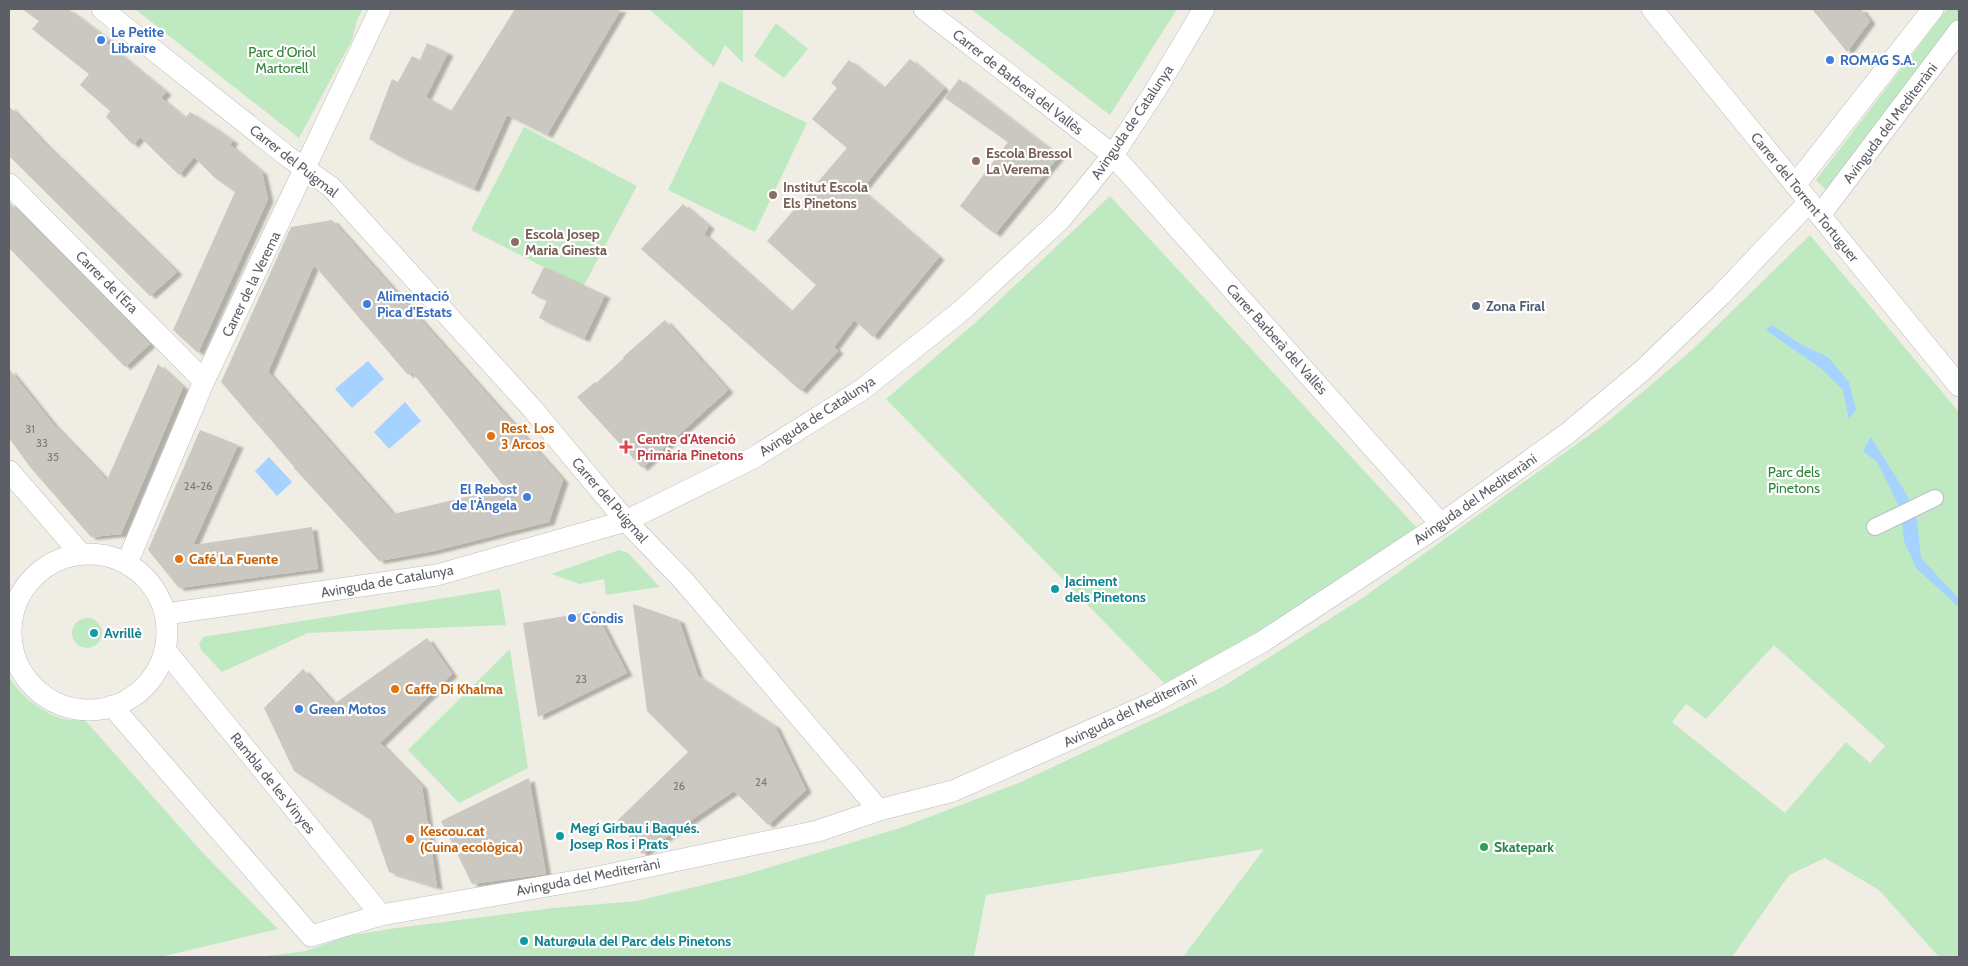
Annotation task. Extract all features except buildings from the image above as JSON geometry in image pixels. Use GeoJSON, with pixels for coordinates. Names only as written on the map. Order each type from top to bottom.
{"type":"FeatureCollection","features":[{"type":"Feature","properties":{"kind":"street","name":"Carrer del Puigmal"},"geometry":{"type":"LineString","coordinates":[[102,9],[338,194],[530,406],[626,521],[683,580],[878,810]]}},
{"type":"Feature","properties":{"kind":"street","name":"Carrer de la Verema"},"geometry":{"type":"LineString","coordinates":[[127,563],[204,381],[306,169],[380,9]]}},
{"type":"Feature","properties":{"kind":"street","name":"Carrer de Barberà del Vallès"},"geometry":{"type":"LineString","coordinates":[[924,9],[1113,155]]}},
{"type":"Feature","properties":{"kind":"street","name":"Avinguda de Catalunya"},"geometry":{"type":"LineString","coordinates":[[166,614],[437,574],[626,521],[753,458],[863,389],[961,311],[1061,219],[1113,155],[1155,91],[1204,9]]}},
{"type":"Feature","properties":{"kind":"street","name":"Carrer del Torrent Tortuguer"},"geometry":{"type":"LineString","coordinates":[[1652,9],[1959,386]]}},
{"type":"Feature","properties":{"kind":"street"},"geometry":{"type":"LineString","coordinates":[[1795,185],[1933,9]]}},
{"type":"Feature","properties":{"kind":"street","name":"Avinguda del Mediterràni"},"geometry":{"type":"LineString","coordinates":[[112,706],[310,936],[381,915],[593,878],[818,832],[878,810],[953,791],[1152,703],[1262,642],[1441,524],[1568,433],[1643,370],[1814,209],[1959,31]]}},
{"type":"Feature","properties":{"kind":"street","name":"Carrer Barberà del Vallès"},"geometry":{"type":"LineString","coordinates":[[1113,155],[1441,524]]}},
{"type":"Feature","properties":{"kind":"street","name":"Carrer de l'Era"},"geometry":{"type":"LineString","coordinates":[[9,184],[204,381]]}},
{"type":"Feature","properties":{"kind":"street"},"geometry":{"type":"LineString","coordinates":[[9,471],[81,554]]}},
{"type":"Feature","properties":{"kind":"street"},"geometry":{"type":"LineString","coordinates":[[1875,527],[1935,498]]}},
{"type":"Feature","properties":{"kind":"street"},"geometry":{"type":"LineString","coordinates":[[81,554],[97,554],[127,563],[144,576],[158,594],[166,614],[168,632],[165,650],[158,669],[146,685],[130,698],[112,706],[80,709],[64,706],[36,689],[21,669],[12,646],[10,630],[12,603],[38,573],[58,560],[81,554]]}},
{"type":"Feature","properties":{"kind":"street","name":"Rambla de les Vinyes"},"geometry":{"type":"LineString","coordinates":[[165,650],[381,915]]}},
{"type":"Feature","properties":{"kind":"green space","name":"Parc d'Oriol Martorell"},"geometry":{"type":"Polygon","coordinates":[[[135,9],[363,9],[357,20],[352,40],[299,138],[135,9]]]}},
{"type":"Feature","properties":{"kind":"green space"},"geometry":{"type":"Polygon","coordinates":[[[649,9],[743,9],[743,63],[725,45],[714,67],[649,9]]]}},
{"type":"Feature","properties":{"kind":"green space"},"geometry":{"type":"Polygon","coordinates":[[[971,9],[1177,9],[1110,115],[971,9]]]}},
{"type":"Feature","properties":{"kind":"green space"},"geometry":{"type":"Polygon","coordinates":[[[1947,9],[1959,9],[1959,19],[1827,191],[1816,180],[1947,9]]]}},
{"type":"Feature","properties":{"kind":"green space"},"geometry":{"type":"Polygon","coordinates":[[[776,23],[808,49],[784,78],[754,56],[776,23]]]}},
{"type":"Feature","properties":{"kind":"green space"},"geometry":{"type":"Polygon","coordinates":[[[720,81],[807,123],[755,232],[668,190],[720,81]]]}},
{"type":"Feature","properties":{"kind":"green space"},"geometry":{"type":"Polygon","coordinates":[[[524,127],[637,186],[583,287],[471,230],[524,127]]]}},
{"type":"Feature","properties":{"kind":"green space"},"geometry":{"type":"Polygon","coordinates":[[[1110,196],[1417,528],[1261,633],[1165,684],[886,399],[975,323],[1110,196]]]}},
{"type":"Feature","properties":{"kind":"green space","name":"Parc dels Pinetons"},"geometry":{"type":"Polygon","coordinates":[[[1810,235],[1959,412],[1959,957],[1939,957],[1879,890],[1825,858],[1789,875],[1732,957],[1183,957],[1264,849],[986,895],[974,957],[258,957],[306,951],[347,936],[396,928],[553,908],[637,901],[744,875],[900,828],[1021,782],[1224,686],[1361,599],[1606,423],[1692,350],[1810,235]],[[1774,645],[1706,719],[1686,704],[1672,722],[1785,813],[1846,742],[1870,763],[1885,746],[1774,645]]]}},
{"type":"Feature","properties":{"kind":"green space"},"geometry":{"type":"Polygon","coordinates":[[[619,550],[628,553],[660,587],[606,595],[604,579],[580,584],[551,574],[619,550]]]}},
{"type":"Feature","properties":{"kind":"green space"},"geometry":{"type":"Polygon","coordinates":[[[500,589],[506,625],[308,633],[222,672],[201,650],[199,644],[203,637],[500,589]]]}},
{"type":"Feature","properties":{"kind":"green space"},"geometry":{"type":"Polygon","coordinates":[[[87,618],[98,622],[102,633],[98,644],[87,648],[76,644],[72,633],[76,622],[87,618]]]}},
{"type":"Feature","properties":{"kind":"green space"},"geometry":{"type":"Polygon","coordinates":[[[510,649],[528,768],[459,803],[408,750],[510,649]]]}},
{"type":"Feature","properties":{"kind":"green space"},"geometry":{"type":"Polygon","coordinates":[[[9,677],[19,691],[41,709],[67,720],[84,719],[202,852],[278,929],[160,957],[9,957],[9,677]]]}},
{"type":"Feature","properties":{"kind":"water"},"geometry":{"type":"Polygon","coordinates":[[[1772,325],[1802,345],[1828,357],[1849,382],[1856,409],[1849,420],[1843,390],[1823,370],[1766,330],[1772,325]]]}},
{"type":"Feature","properties":{"kind":"water"},"geometry":{"type":"Polygon","coordinates":[[[368,361],[384,379],[352,408],[335,389],[368,361]]]}},
{"type":"Feature","properties":{"kind":"water"},"geometry":{"type":"Polygon","coordinates":[[[405,402],[421,421],[389,449],[374,432],[405,402]]]}},
{"type":"Feature","properties":{"kind":"water"},"geometry":{"type":"Polygon","coordinates":[[[1871,437],[1907,495],[1917,520],[1921,558],[1959,599],[1959,607],[1916,568],[1904,541],[1900,508],[1877,462],[1863,451],[1871,437]]]}},
{"type":"Feature","properties":{"kind":"water"},"geometry":{"type":"Polygon","coordinates":[[[269,457],[292,482],[277,496],[255,471],[269,457]]]}},
{"type":"Feature","properties":{"kind":"place","name":"Le Petite Libraire"},"geometry":{"type":"Point","coordinates":[101,40]}},
{"type":"Feature","properties":{"kind":"place","name":"ROMAG S.A."},"geometry":{"type":"Point","coordinates":[1830,60]}},
{"type":"Feature","properties":{"kind":"place","name":"Escola Bressol La Verema"},"geometry":{"type":"Point","coordinates":[976,161]}},
{"type":"Feature","properties":{"kind":"place","name":"Institut Escola Els Pinetons"},"geometry":{"type":"Point","coordinates":[773,195]}},
{"type":"Feature","properties":{"kind":"place","name":"Escola Josep Maria Ginesta"},"geometry":{"type":"Point","coordinates":[515,242]}},
{"type":"Feature","properties":{"kind":"place","name":"Alimentació Pica d'Estats"},"geometry":{"type":"Point","coordinates":[367,304]}},
{"type":"Feature","properties":{"kind":"place","name":"Zona Firal"},"geometry":{"type":"Point","coordinates":[1476,306]}},
{"type":"Feature","properties":{"kind":"place","name":"Rest. Los 3 Arcos"},"geometry":{"type":"Point","coordinates":[491,436]}},
{"type":"Feature","properties":{"kind":"place","name":"Centre d'Atenció Primària Pinetons"},"geometry":{"type":"Point","coordinates":[626,447]}},
{"type":"Feature","properties":{"kind":"place","name":"El Rebost de l'Àngela"},"geometry":{"type":"Point","coordinates":[527,497]}},
{"type":"Feature","properties":{"kind":"place","name":"Café La Fuente"},"geometry":{"type":"Point","coordinates":[179,559]}},
{"type":"Feature","properties":{"kind":"place","name":"Jaciment dels Pinetons"},"geometry":{"type":"Point","coordinates":[1055,589]}},
{"type":"Feature","properties":{"kind":"place","name":"Condis"},"geometry":{"type":"Point","coordinates":[572,618]}},
{"type":"Feature","properties":{"kind":"place","name":"Avrillè"},"geometry":{"type":"Point","coordinates":[94,633]}},
{"type":"Feature","properties":{"kind":"place","name":"Caffe Di Khalma"},"geometry":{"type":"Point","coordinates":[395,689]}},
{"type":"Feature","properties":{"kind":"place","name":"Green Motos"},"geometry":{"type":"Point","coordinates":[299,709]}},
{"type":"Feature","properties":{"kind":"place","name":"Megí Girbau i Baqués. Josep Ros i Prats"},"geometry":{"type":"Point","coordinates":[560,836]}},
{"type":"Feature","properties":{"kind":"place","name":"Kescou.cat (Cuina ecològica)"},"geometry":{"type":"Point","coordinates":[410,839]}},
{"type":"Feature","properties":{"kind":"place","name":"Skatepark"},"geometry":{"type":"Point","coordinates":[1484,847]}},
{"type":"Feature","properties":{"kind":"place","name":"Natur@ula del Parc dels Pinetons"},"geometry":{"type":"Point","coordinates":[524,941]}}]}
